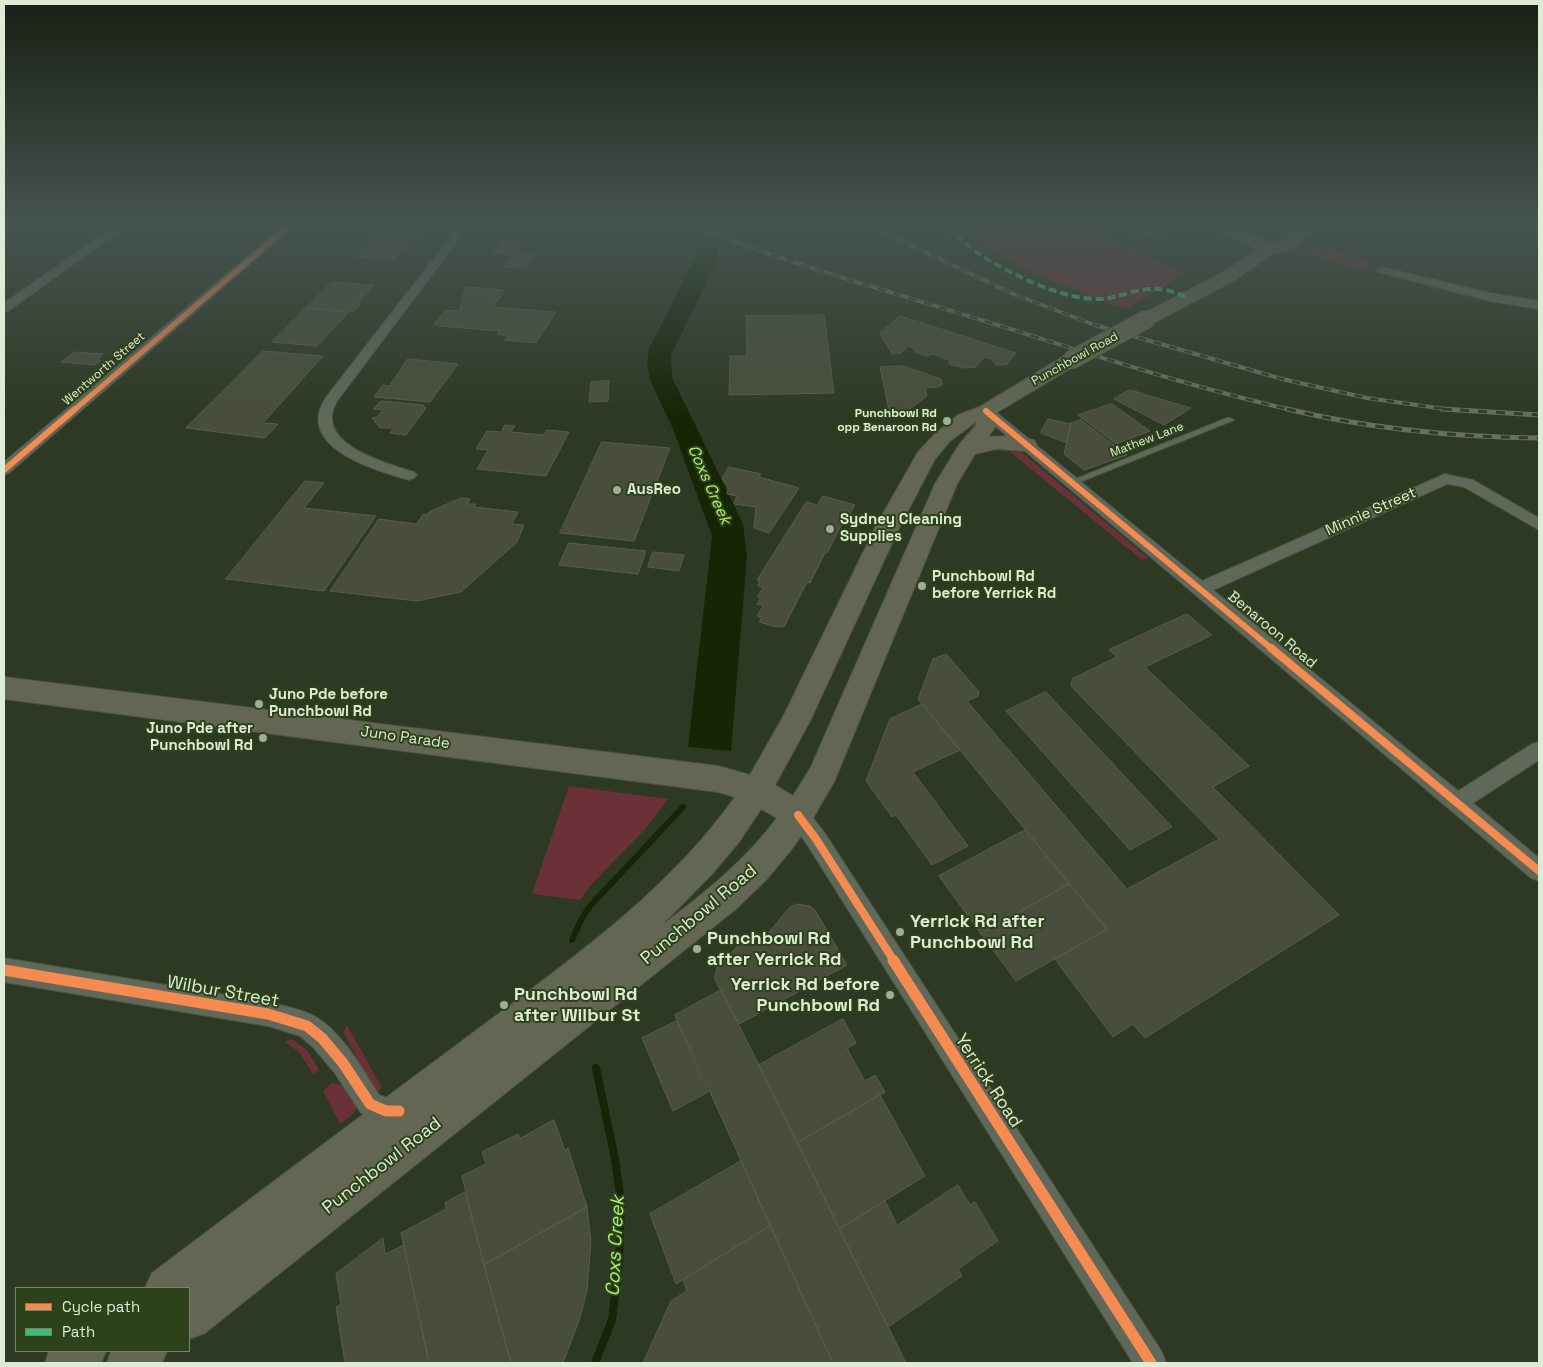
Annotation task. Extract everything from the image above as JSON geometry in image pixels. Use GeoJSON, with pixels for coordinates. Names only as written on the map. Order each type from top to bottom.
{"type":"FeatureCollection","features":[{"type":"Feature","properties":{"kind":"main road","name":"Punchbowl Road"},"geometry":{"type":"LineString","coordinates":[[168,1287],[559,990],[639,924],[701,864],[728,832],[757,790],[796,721],[888,526],[916,473],[935,446],[955,426],[965,419],[986,411],[1071,360],[1203,291]]}},
{"type":"Feature","properties":{"kind":"main road","name":"Punchbowl Road"},"geometry":{"type":"LineString","coordinates":[[190,1316],[724,898],[764,861],[798,815],[823,773],[939,501],[956,466],[986,426],[986,411]]}},
{"type":"Feature","properties":{"kind":"main road"},"geometry":{"type":"LineString","coordinates":[[967,450],[997,441],[1026,444]]}},
{"type":"Feature","properties":{"kind":"main road","name":"Juno Parade"},"geometry":{"type":"LineString","coordinates":[[4,688],[709,778],[743,784],[757,790],[798,815]]}},
{"type":"Feature","properties":{"kind":"main road"},"geometry":{"type":"LineString","coordinates":[[67,1363],[83,1352]]}},
{"type":"Feature","properties":{"kind":"main road"},"geometry":{"type":"LineString","coordinates":[[129,1363],[144,1352]]}},
{"type":"Feature","properties":{"kind":"street"},"geometry":{"type":"LineString","coordinates":[[4,308],[29,291]]}},
{"type":"Feature","properties":{"kind":"street","name":"Wentworth Street"},"geometry":{"type":"LineString","coordinates":[[4,470],[213,291]]}},
{"type":"Feature","properties":{"kind":"street"},"geometry":{"type":"LineString","coordinates":[[409,475],[371,462],[344,449],[331,435],[326,426],[325,416],[328,405],[414,291]]}},
{"type":"Feature","properties":{"kind":"street"},"geometry":{"type":"LineString","coordinates":[[1465,291],[1539,305]]}},
{"type":"Feature","properties":{"kind":"street","name":"Benaroon Road"},"geometry":{"type":"LineString","coordinates":[[986,411],[1539,871]]}},
{"type":"Feature","properties":{"kind":"street","name":"Minnie Street"},"geometry":{"type":"LineString","coordinates":[[1201,588],[1445,479],[1468,483],[1539,525]]}},
{"type":"Feature","properties":{"kind":"street"},"geometry":{"type":"LineString","coordinates":[[1458,802],[1539,750]]}},
{"type":"Feature","properties":{"kind":"street","name":"Yerrick Road"},"geometry":{"type":"LineString","coordinates":[[798,815],[816,839],[1150,1363]]}},
{"type":"Feature","properties":{"kind":"street","name":"Wilbur Street"},"geometry":{"type":"LineString","coordinates":[[4,970],[268,1014],[307,1026],[322,1038],[343,1063],[370,1104],[386,1111],[400,1111]]}},
{"type":"Feature","properties":{"kind":"lane","name":"Mathew Lane"},"geometry":{"type":"LineString","coordinates":[[1072,482],[1230,420]]}},
{"type":"Feature","properties":{"kind":"shaded area"},"geometry":{"type":"Polygon","coordinates":[[[1078,291],[1156,291],[1127,308],[1112,305],[1078,291]]]}},
{"type":"Feature","properties":{"kind":"shaded area"},"geometry":{"type":"Polygon","coordinates":[[[1003,446],[1018,449],[1148,558],[1142,560],[1003,446]]]}},
{"type":"Feature","properties":{"kind":"shaded area"},"geometry":{"type":"Polygon","coordinates":[[[569,786],[668,799],[646,828],[589,887],[580,900],[532,894],[569,786]]]}},
{"type":"Feature","properties":{"kind":"shaded area"},"geometry":{"type":"Polygon","coordinates":[[[347,1025],[382,1088],[376,1093],[343,1032],[347,1025]]]}},
{"type":"Feature","properties":{"kind":"shaded area"},"geometry":{"type":"Polygon","coordinates":[[[291,1039],[307,1050],[319,1070],[313,1074],[299,1052],[285,1042],[291,1039]]]}},
{"type":"Feature","properties":{"kind":"shaded area"},"geometry":{"type":"Polygon","coordinates":[[[332,1083],[344,1086],[350,1098],[357,1106],[354,1113],[340,1124],[323,1091],[332,1083]]]}},
{"type":"Feature","properties":{"kind":"water"},"geometry":{"type":"Polygon","coordinates":[[[678,291],[702,291],[671,355],[672,377],[743,524],[747,556],[731,751],[688,747],[712,536],[673,429],[650,380],[647,363],[649,349],[678,291]]]}},
{"type":"Feature","properties":{"kind":"building"},"geometry":{"type":"Polygon","coordinates":[[[323,291],[369,291],[356,305],[360,305],[353,312],[306,308],[323,291]]]}},
{"type":"Feature","properties":{"kind":"building"},"geometry":{"type":"Polygon","coordinates":[[[465,291],[504,291],[493,307],[556,312],[536,343],[505,340],[508,336],[497,334],[500,331],[434,324],[445,310],[459,311],[465,291]]]}},
{"type":"Feature","properties":{"kind":"building"},"geometry":{"type":"Polygon","coordinates":[[[306,308],[349,312],[317,346],[272,342],[306,308]]]}},
{"type":"Feature","properties":{"kind":"building"},"geometry":{"type":"Polygon","coordinates":[[[824,315],[834,393],[729,395],[730,356],[747,356],[746,316],[824,315]]]}},
{"type":"Feature","properties":{"kind":"building"},"geometry":{"type":"Polygon","coordinates":[[[900,316],[1016,353],[1006,365],[996,365],[992,359],[984,357],[976,367],[964,368],[949,364],[949,360],[933,354],[927,356],[915,352],[915,349],[908,346],[901,353],[892,354],[880,333],[900,316]]]}},
{"type":"Feature","properties":{"kind":"building"},"geometry":{"type":"Polygon","coordinates":[[[263,351],[323,356],[263,423],[278,424],[265,438],[186,428],[263,351]]]}},
{"type":"Feature","properties":{"kind":"building"},"geometry":{"type":"Polygon","coordinates":[[[75,352],[103,354],[97,360],[101,360],[95,365],[61,362],[75,352]]]}},
{"type":"Feature","properties":{"kind":"building"},"geometry":{"type":"Polygon","coordinates":[[[408,359],[458,364],[430,402],[374,397],[383,385],[389,386],[408,359]]]}},
{"type":"Feature","properties":{"kind":"building"},"geometry":{"type":"Polygon","coordinates":[[[903,366],[941,379],[943,384],[938,387],[925,388],[927,396],[903,414],[890,415],[880,367],[903,366]]]}},
{"type":"Feature","properties":{"kind":"building"},"geometry":{"type":"Polygon","coordinates":[[[609,381],[608,401],[589,402],[591,382],[609,381]]]}},
{"type":"Feature","properties":{"kind":"building"},"geometry":{"type":"Polygon","coordinates":[[[1131,390],[1191,408],[1164,425],[1114,399],[1131,390]]]}},
{"type":"Feature","properties":{"kind":"building"},"geometry":{"type":"Polygon","coordinates":[[[381,401],[423,405],[426,408],[406,435],[390,433],[394,428],[380,428],[372,418],[377,417],[383,410],[374,409],[381,401]]]}},
{"type":"Feature","properties":{"kind":"building"},"geometry":{"type":"Polygon","coordinates":[[[1112,404],[1150,431],[1116,444],[1078,415],[1112,404]]]}},
{"type":"Feature","properties":{"kind":"building"},"geometry":{"type":"Polygon","coordinates":[[[1048,419],[1071,424],[1067,443],[1041,433],[1048,419]]]}},
{"type":"Feature","properties":{"kind":"building"},"geometry":{"type":"Polygon","coordinates":[[[1081,420],[1127,455],[1084,470],[1064,454],[1071,423],[1081,420]]]}},
{"type":"Feature","properties":{"kind":"building"},"geometry":{"type":"Polygon","coordinates":[[[505,425],[515,426],[511,432],[544,435],[547,430],[569,432],[546,476],[477,469],[488,450],[476,449],[487,431],[501,432],[505,425]]]}},
{"type":"Feature","properties":{"kind":"building","name":"AusReo"},"geometry":{"type":"Polygon","coordinates":[[[602,442],[670,448],[634,541],[560,533],[602,442]]]}},
{"type":"Feature","properties":{"kind":"building"},"geometry":{"type":"Polygon","coordinates":[[[729,467],[761,474],[759,477],[799,488],[769,533],[754,528],[756,507],[734,504],[737,496],[727,494],[728,487],[722,479],[729,467]]]}},
{"type":"Feature","properties":{"kind":"building"},"geometry":{"type":"Polygon","coordinates":[[[305,481],[324,483],[304,508],[376,516],[324,591],[226,579],[305,481]]]}},
{"type":"Feature","properties":{"kind":"building"},"geometry":{"type":"Polygon","coordinates":[[[823,496],[855,505],[846,520],[844,520],[810,583],[807,582],[784,627],[759,622],[762,617],[757,616],[763,606],[757,604],[761,598],[757,597],[763,588],[758,586],[760,581],[757,580],[806,502],[817,505],[823,496]]]}},
{"type":"Feature","properties":{"kind":"building"},"geometry":{"type":"Polygon","coordinates":[[[461,498],[470,499],[467,504],[475,504],[474,507],[518,512],[512,524],[524,525],[517,542],[461,592],[417,601],[330,591],[379,519],[417,524],[423,514],[427,515],[429,512],[461,498]]]}},
{"type":"Feature","properties":{"kind":"building"},"geometry":{"type":"Polygon","coordinates":[[[569,543],[646,551],[638,574],[559,565],[569,543]]]}},
{"type":"Feature","properties":{"kind":"building"},"geometry":{"type":"Polygon","coordinates":[[[653,552],[684,555],[679,571],[648,567],[653,552]]]}},
{"type":"Feature","properties":{"kind":"building"},"geometry":{"type":"Polygon","coordinates":[[[1187,614],[1212,635],[1145,667],[1249,766],[1213,787],[1339,915],[1145,1038],[1133,1024],[1113,1037],[1055,959],[1107,929],[918,699],[933,659],[946,654],[979,692],[978,696],[967,701],[1127,889],[1219,839],[1071,686],[1072,679],[1117,657],[1109,650],[1187,614]]]}},
{"type":"Feature","properties":{"kind":"building"},"geometry":{"type":"Polygon","coordinates":[[[1046,692],[1172,827],[1130,850],[1006,711],[1046,692]]]}},
{"type":"Feature","properties":{"kind":"building"},"geometry":{"type":"Polygon","coordinates":[[[923,704],[960,750],[913,772],[968,846],[932,865],[896,815],[892,817],[866,781],[890,719],[923,704]]]}},
{"type":"Feature","properties":{"kind":"building"},"geometry":{"type":"Polygon","coordinates":[[[1025,830],[1069,884],[981,934],[939,876],[1025,830]]]}},
{"type":"Feature","properties":{"kind":"building"},"geometry":{"type":"Polygon","coordinates":[[[1069,884],[1107,929],[1016,981],[981,934],[1069,884]]]}},
{"type":"Feature","properties":{"kind":"building"},"geometry":{"type":"Polygon","coordinates":[[[797,904],[810,906],[815,910],[847,965],[739,1024],[714,978],[718,966],[748,936],[757,933],[765,937],[790,907],[797,904]]]}},
{"type":"Feature","properties":{"kind":"building"},"geometry":{"type":"Polygon","coordinates":[[[721,990],[906,1363],[833,1363],[675,1015],[721,990]]]}},
{"type":"Feature","properties":{"kind":"building"},"geometry":{"type":"Polygon","coordinates":[[[843,1019],[856,1043],[847,1049],[865,1081],[875,1075],[885,1092],[797,1143],[759,1065],[843,1019]]]}},
{"type":"Feature","properties":{"kind":"building"},"geometry":{"type":"Polygon","coordinates":[[[677,1021],[708,1092],[673,1111],[642,1038],[677,1021]]]}},
{"type":"Feature","properties":{"kind":"building"},"geometry":{"type":"Polygon","coordinates":[[[880,1095],[925,1176],[839,1229],[797,1143],[880,1095]]]}},
{"type":"Feature","properties":{"kind":"building"},"geometry":{"type":"Polygon","coordinates":[[[554,1120],[565,1151],[568,1148],[587,1207],[484,1265],[462,1176],[486,1164],[482,1152],[518,1134],[520,1138],[554,1120]]]}},
{"type":"Feature","properties":{"kind":"building"},"geometry":{"type":"Polygon","coordinates":[[[741,1161],[770,1226],[676,1284],[650,1214],[741,1161]]]}},
{"type":"Feature","properties":{"kind":"building"},"geometry":{"type":"Polygon","coordinates":[[[958,1185],[970,1205],[975,1202],[998,1241],[958,1269],[962,1276],[888,1327],[839,1229],[885,1201],[897,1225],[958,1185]]]}},
{"type":"Feature","properties":{"kind":"building"},"geometry":{"type":"Polygon","coordinates":[[[465,1192],[511,1363],[429,1363],[401,1233],[446,1209],[445,1203],[465,1192]]]}},
{"type":"Feature","properties":{"kind":"building"},"geometry":{"type":"Polygon","coordinates":[[[587,1207],[591,1242],[587,1291],[580,1318],[563,1363],[511,1363],[484,1265],[587,1207]]]}},
{"type":"Feature","properties":{"kind":"building"},"geometry":{"type":"Polygon","coordinates":[[[770,1226],[833,1363],[643,1363],[671,1301],[687,1291],[683,1280],[770,1226]]]}},
{"type":"Feature","properties":{"kind":"building"},"geometry":{"type":"Polygon","coordinates":[[[383,1238],[385,1254],[404,1245],[429,1363],[345,1363],[336,1307],[341,1304],[336,1274],[383,1238]]]}},
{"type":"Feature","properties":{"kind":"waterway","name":"Coxs Creek"},"geometry":{"type":"LineString","coordinates":[[572,940],[582,918],[591,905],[683,807]]}},
{"type":"Feature","properties":{"kind":"waterway","name":"Coxs Creek"},"geometry":{"type":"LineString","coordinates":[[595,1363],[612,1320],[619,1262],[621,1203],[615,1159],[596,1068]]}},
{"type":"Feature","properties":{"kind":"railway"},"geometry":{"type":"LineString","coordinates":[[885,291],[1178,381],[1292,410]]}},
{"type":"Feature","properties":{"kind":"railway"},"geometry":{"type":"LineString","coordinates":[[1006,291],[1095,325],[1282,379],[1367,398],[1447,409]]}},
{"type":"Feature","properties":{"kind":"railway"},"geometry":{"type":"LineString","coordinates":[[1287,409],[1349,422],[1412,431],[1475,436],[1539,438]]}},
{"type":"Feature","properties":{"kind":"railway"},"geometry":{"type":"LineString","coordinates":[[1442,409],[1447,409]]}},
{"type":"Feature","properties":{"kind":"railway"},"geometry":{"type":"LineString","coordinates":[[1447,409],[1539,415]]}},
{"type":"Feature","properties":{"kind":"railway"},"geometry":{"type":"LineString","coordinates":[[1447,409],[1452,410]]}},
{"type":"Feature","properties":{"kind":"marked path"},"geometry":{"type":"LineString","coordinates":[[1058,291],[1100,299],[1140,291]]}},
{"type":"Feature","properties":{"kind":"marked path"},"geometry":{"type":"LineString","coordinates":[[1170,291],[1189,298]]}},
{"type":"Feature","properties":{"kind":"cycle path"},"geometry":{"type":"LineString","coordinates":[[4,470],[213,291]]}},
{"type":"Feature","properties":{"kind":"cycle path"},"geometry":{"type":"LineString","coordinates":[[986,411],[1539,871]]}},
{"type":"Feature","properties":{"kind":"cycle path"},"geometry":{"type":"LineString","coordinates":[[798,815],[816,839],[1151,1363]]}},
{"type":"Feature","properties":{"kind":"cycle path"},"geometry":{"type":"LineString","coordinates":[[4,970],[268,1014],[307,1026],[322,1038],[343,1063],[370,1104],[386,1111],[399,1111]]}},
{"type":"Feature","properties":{"kind":"place","name":"Punchbowl Rd opp Benaroon Rd"},"geometry":{"type":"Point","coordinates":[947,421]}},
{"type":"Feature","properties":{"kind":"place","name":"AusReo"},"geometry":{"type":"Point","coordinates":[617,490]}},
{"type":"Feature","properties":{"kind":"place","name":"Sydney Cleaning Supplies"},"geometry":{"type":"Point","coordinates":[830,529]}},
{"type":"Feature","properties":{"kind":"place","name":"Punchbowl Rd before Yerrick Rd"},"geometry":{"type":"Point","coordinates":[922,586]}},
{"type":"Feature","properties":{"kind":"place","name":"Juno Pde before Punchbowl Rd"},"geometry":{"type":"Point","coordinates":[259,704]}},
{"type":"Feature","properties":{"kind":"place","name":"Juno Pde after Punchbowl Rd"},"geometry":{"type":"Point","coordinates":[263,738]}},
{"type":"Feature","properties":{"kind":"place","name":"Yerrick Rd after Punchbowl Rd"},"geometry":{"type":"Point","coordinates":[900,932]}},
{"type":"Feature","properties":{"kind":"place","name":"Punchbowl Rd after Yerrick Rd"},"geometry":{"type":"Point","coordinates":[697,949]}},
{"type":"Feature","properties":{"kind":"place","name":"Yerrick Rd before Punchbowl Rd"},"geometry":{"type":"Point","coordinates":[890,995]}},
{"type":"Feature","properties":{"kind":"place","name":"Punchbowl Rd after Wilbur St"},"geometry":{"type":"Point","coordinates":[504,1005]}}]}
